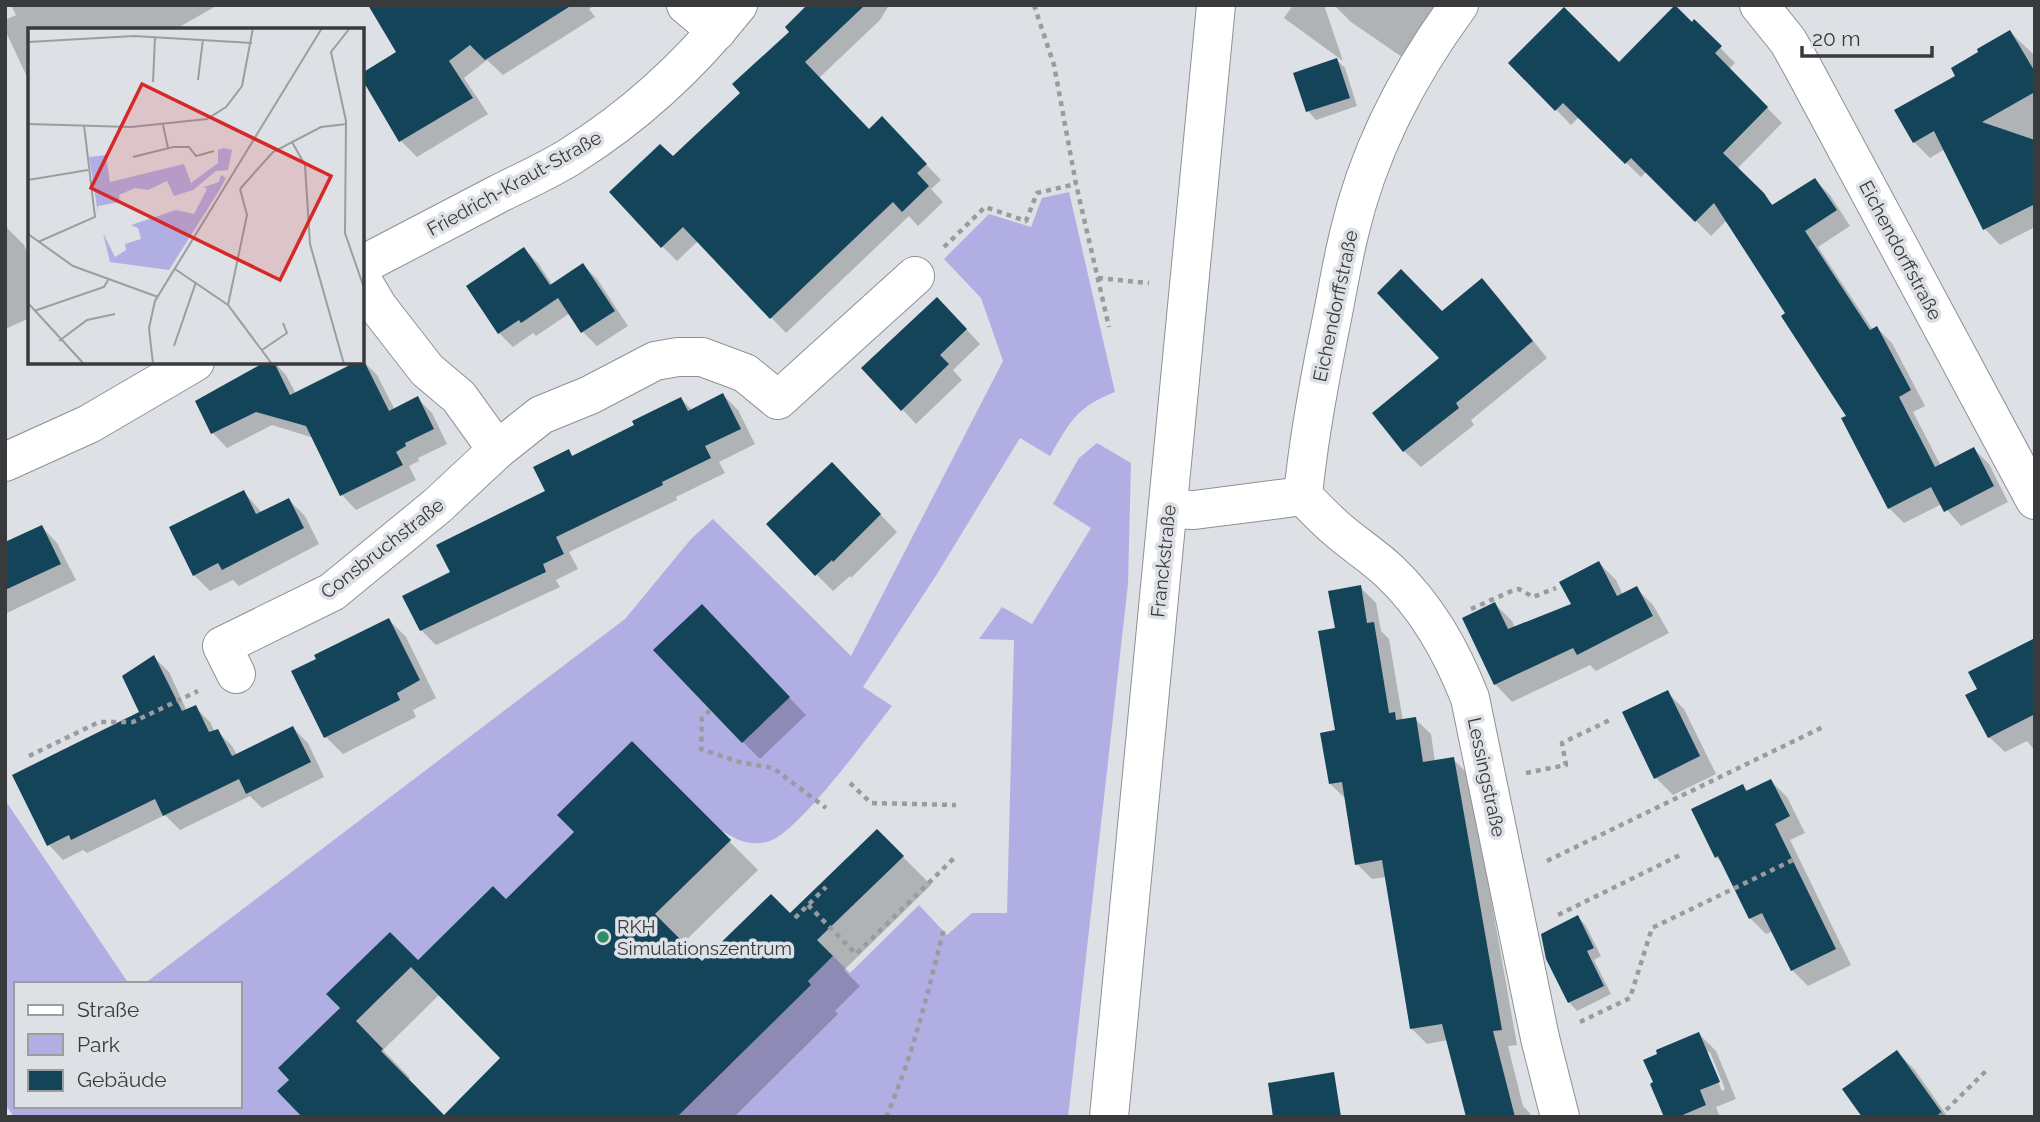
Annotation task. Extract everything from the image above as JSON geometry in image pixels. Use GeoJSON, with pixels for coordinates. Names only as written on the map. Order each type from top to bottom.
{"type":"FeatureCollection","features":[{"type":"Feature","properties":{"kind":"street","name":"Friedrich-Kraut-Straße"},"geometry":{"type":"LineString","coordinates":[[364,264],[569,157],[641,105],[727,18],[686,5]]}},
{"type":"Feature","properties":{"kind":"street","name":"Franckstraße"},"geometry":{"type":"LineString","coordinates":[[1109,1117],[1216,5]]}},
{"type":"Feature","properties":{"kind":"street","name":"Eichendorffstraße"},"geometry":{"type":"LineString","coordinates":[[1303,496],[1307,442],[1349,232],[1357,206],[1388,126],[1434,40],[1459,5]]}},
{"type":"Feature","properties":{"kind":"street","name":"Eichendorffstraße"},"geometry":{"type":"LineString","coordinates":[[1759,5],[1788,41],[1802,66],[2035,500]]}},
{"type":"Feature","properties":{"kind":"street","name":"Consbruchstraße"},"geometry":{"type":"LineString","coordinates":[[236,674],[222,646],[332,592],[437,506],[497,450],[541,415],[590,395],[656,361],[678,357],[702,357],[745,373],[783,406],[915,276]]}},
{"type":"Feature","properties":{"kind":"street"},"geometry":{"type":"LineString","coordinates":[[364,282],[378,307],[427,370],[459,397],[497,450]]}},
{"type":"Feature","properties":{"kind":"street"},"geometry":{"type":"LineString","coordinates":[[5,462],[89,424],[192,364]]}},
{"type":"Feature","properties":{"kind":"street"},"geometry":{"type":"LineString","coordinates":[[1168,509],[1194,510],[1303,496]]}},
{"type":"Feature","properties":{"kind":"street","name":"Lessingstraße"},"geometry":{"type":"LineString","coordinates":[[1303,496],[1336,529],[1388,570],[1415,599],[1437,628],[1455,660],[1470,698],[1540,1038],[1560,1117]]}},
{"type":"Feature","properties":{"kind":"path"},"geometry":{"type":"LineString","coordinates":[[1034,5],[1054,65],[1076,184],[1109,327]]}},
{"type":"Feature","properties":{"kind":"path"},"geometry":{"type":"LineString","coordinates":[[915,276],[985,207],[1026,221],[1037,193],[1076,184]]}},
{"type":"Feature","properties":{"kind":"path"},"geometry":{"type":"LineString","coordinates":[[1098,278],[1136,281]]}},
{"type":"Feature","properties":{"kind":"path"},"geometry":{"type":"LineString","coordinates":[[1437,628],[1448,619],[1514,590],[1519,589],[1533,597],[1556,589]]}},
{"type":"Feature","properties":{"kind":"path"},"geometry":{"type":"LineString","coordinates":[[29,756],[99,722],[133,722],[236,674]]}},
{"type":"Feature","properties":{"kind":"path"},"geometry":{"type":"LineString","coordinates":[[710,710],[702,718],[701,749],[739,762],[773,768],[826,808]]}},
{"type":"Feature","properties":{"kind":"path"},"geometry":{"type":"LineString","coordinates":[[1488,780],[1566,765],[1562,743],[1610,720]]}},
{"type":"Feature","properties":{"kind":"path"},"geometry":{"type":"LineString","coordinates":[[1507,875],[1526,872],[1825,726]]}},
{"type":"Feature","properties":{"kind":"path"},"geometry":{"type":"LineString","coordinates":[[850,783],[871,803],[956,805]]}},
{"type":"Feature","properties":{"kind":"path"},"geometry":{"type":"LineString","coordinates":[[1518,930],[1536,926],[1680,855]]}},
{"type":"Feature","properties":{"kind":"path"},"geometry":{"type":"LineString","coordinates":[[808,905],[856,954],[954,859]]}},
{"type":"Feature","properties":{"kind":"path"},"geometry":{"type":"LineString","coordinates":[[1540,1038],[1558,1033],[1630,998],[1652,929],[1796,859]]}},
{"type":"Feature","properties":{"kind":"path"},"geometry":{"type":"LineString","coordinates":[[795,918],[826,887]]}},
{"type":"Feature","properties":{"kind":"path"},"geometry":{"type":"LineString","coordinates":[[886,1117],[901,1084],[925,1007],[944,928]]}},
{"type":"Feature","properties":{"kind":"path"},"geometry":{"type":"LineString","coordinates":[[1939,1117],[1988,1069]]}},
{"type":"Feature","properties":{"kind":"green space"},"geometry":{"type":"Polygon","coordinates":[[[1069,192],[1115,392],[1091,404],[1075,417],[1050,456],[1020,438],[937,574],[863,687],[892,706],[834,780],[798,820],[770,841],[756,843],[737,839],[720,829],[632,741],[558,815],[574,832],[506,899],[493,886],[418,960],[390,932],[326,994],[350,1019],[329,1019],[278,1068],[289,1080],[278,1091],[302,1117],[14,1117],[5,1104],[5,800],[128,982],[14,982],[14,1108],[242,1108],[242,982],[147,982],[625,619],[691,539],[713,519],[851,656],[1003,361],[981,298],[944,259],[989,214],[1031,227],[1042,198],[1069,192]]]}},
{"type":"Feature","properties":{"kind":"green space"},"geometry":{"type":"Polygon","coordinates":[[[1097,443],[1131,463],[1128,584],[1068,1117],[677,1117],[811,985],[808,981],[833,956],[850,973],[919,905],[947,935],[972,913],[1007,913],[1014,640],[979,639],[1002,607],[1032,624],[1091,528],[1053,504],[1079,458],[1097,443]]]}},
{"type":"Feature","properties":{"kind":"building"},"geometry":{"type":"Polygon","coordinates":[[[368,5],[572,5],[485,60],[470,45],[449,61],[473,98],[399,142],[364,82],[364,72],[396,52],[368,5]]]}},
{"type":"Feature","properties":{"kind":"building"},"geometry":{"type":"Polygon","coordinates":[[[807,5],[865,5],[805,62],[869,129],[882,116],[927,164],[917,173],[929,186],[902,212],[893,202],[770,319],[683,227],[661,248],[609,192],[660,144],[673,156],[740,93],[732,84],[789,32],[785,27],[807,5]]]}},
{"type":"Feature","properties":{"kind":"building"},"geometry":{"type":"Polygon","coordinates":[[[1675,5],[1722,46],[1715,53],[1768,107],[1723,153],[1764,193],[1772,205],[1815,178],[1837,210],[1805,231],[1870,330],[1877,326],[1911,390],[1899,397],[1935,467],[1974,447],[1994,486],[1944,512],[1931,487],[1888,509],[1841,418],[1846,416],[1781,316],[1785,313],[1714,203],[1695,222],[1631,158],[1625,164],[1563,103],[1555,111],[1508,63],[1564,7],[1619,62],[1675,5]]]}},
{"type":"Feature","properties":{"kind":"building"},"geometry":{"type":"Polygon","coordinates":[[[2010,30],[2035,72],[2035,92],[1982,122],[2035,140],[2035,204],[1983,230],[1934,131],[1913,143],[1894,110],[1955,76],[1951,68],[2010,30]]]}},
{"type":"Feature","properties":{"kind":"building"},"geometry":{"type":"Polygon","coordinates":[[[1337,58],[1350,98],[1306,112],[1293,73],[1337,58]]]}},
{"type":"Feature","properties":{"kind":"building"},"geometry":{"type":"Polygon","coordinates":[[[524,247],[550,285],[583,263],[615,311],[581,333],[558,298],[521,323],[519,320],[498,334],[466,286],[524,247]]]}},
{"type":"Feature","properties":{"kind":"building"},"geometry":{"type":"Polygon","coordinates":[[[1401,269],[1442,311],[1482,278],[1533,341],[1456,403],[1459,408],[1403,452],[1372,413],[1439,358],[1377,293],[1401,269]]]}},
{"type":"Feature","properties":{"kind":"building"},"geometry":{"type":"Polygon","coordinates":[[[937,297],[967,329],[940,355],[949,364],[901,411],[861,368],[937,297]]]}},
{"type":"Feature","properties":{"kind":"building"},"geometry":{"type":"Polygon","coordinates":[[[364,361],[389,411],[418,396],[434,429],[405,443],[406,446],[396,452],[403,465],[340,496],[306,426],[256,412],[211,434],[195,401],[261,364],[275,364],[290,395],[352,364],[364,364],[364,361]]]}},
{"type":"Feature","properties":{"kind":"building"},"geometry":{"type":"Polygon","coordinates":[[[723,393],[741,429],[705,446],[711,458],[662,482],[663,485],[556,537],[564,554],[543,564],[546,572],[420,631],[402,596],[450,572],[436,545],[545,491],[533,467],[569,449],[572,456],[634,425],[632,421],[681,397],[688,411],[723,393]]]}},
{"type":"Feature","properties":{"kind":"building"},"geometry":{"type":"Polygon","coordinates":[[[832,462],[881,514],[833,562],[832,560],[815,576],[766,524],[832,462]]]}},
{"type":"Feature","properties":{"kind":"building"},"geometry":{"type":"Polygon","coordinates":[[[244,490],[256,514],[289,498],[304,528],[222,570],[218,563],[193,576],[169,527],[244,490]]]}},
{"type":"Feature","properties":{"kind":"building"},"geometry":{"type":"Polygon","coordinates":[[[42,525],[61,564],[5,590],[5,542],[42,525]]]}},
{"type":"Feature","properties":{"kind":"building"},"geometry":{"type":"Polygon","coordinates":[[[1599,561],[1617,596],[1637,586],[1653,616],[1577,655],[1573,648],[1494,685],[1462,618],[1495,602],[1508,629],[1571,604],[1559,582],[1599,561]]]}},
{"type":"Feature","properties":{"kind":"building"},"geometry":{"type":"Polygon","coordinates":[[[1361,585],[1367,623],[1374,622],[1389,713],[1395,712],[1396,720],[1416,717],[1423,762],[1454,757],[1502,1030],[1493,1031],[1515,1117],[1466,1117],[1442,1024],[1410,1029],[1382,860],[1355,865],[1342,782],[1329,784],[1320,733],[1335,730],[1318,631],[1335,628],[1328,591],[1361,585]]]}},
{"type":"Feature","properties":{"kind":"building"},"geometry":{"type":"Polygon","coordinates":[[[702,604],[790,697],[742,743],[653,650],[702,604]]]}},
{"type":"Feature","properties":{"kind":"building"},"geometry":{"type":"Polygon","coordinates":[[[389,618],[420,680],[397,693],[400,700],[324,738],[291,671],[316,659],[314,655],[389,618]]]}},
{"type":"Feature","properties":{"kind":"building"},"geometry":{"type":"Polygon","coordinates":[[[2035,638],[2035,714],[1988,738],[1965,695],[1977,689],[1968,672],[2035,638]]]}},
{"type":"Feature","properties":{"kind":"building"},"geometry":{"type":"Polygon","coordinates":[[[154,655],[182,711],[196,705],[209,732],[218,729],[232,756],[293,726],[311,762],[246,794],[239,779],[163,816],[155,799],[71,840],[69,835],[47,846],[12,775],[139,712],[122,676],[154,655]]]}},
{"type":"Feature","properties":{"kind":"building"},"geometry":{"type":"Polygon","coordinates":[[[1668,690],[1700,756],[1654,779],[1622,712],[1668,690]]]}},
{"type":"Feature","properties":{"kind":"building"},"geometry":{"type":"Polygon","coordinates":[[[632,741],[731,840],[655,914],[702,961],[771,894],[790,913],[877,829],[904,856],[817,940],[833,956],[808,981],[811,985],[677,1117],[302,1117],[277,1091],[289,1080],[278,1068],[340,1008],[326,994],[390,932],[418,960],[493,886],[506,899],[574,832],[557,815],[632,741]],[[411,967],[356,1021],[383,1049],[381,1051],[444,1115],[500,1058],[411,967]]]}},
{"type":"Feature","properties":{"kind":"building"},"geometry":{"type":"Polygon","coordinates":[[[1771,779],[1790,816],[1775,824],[1836,949],[1791,971],[1762,913],[1749,919],[1691,809],[1743,784],[1746,791],[1771,779]]]}},
{"type":"Feature","properties":{"kind":"building"},"geometry":{"type":"Polygon","coordinates":[[[1578,915],[1594,948],[1587,951],[1604,986],[1568,1003],[1546,959],[1541,934],[1578,915]]]}},
{"type":"Feature","properties":{"kind":"building"},"geometry":{"type":"Polygon","coordinates":[[[1699,1032],[1720,1082],[1700,1090],[1706,1105],[1678,1117],[1664,1117],[1643,1060],[1657,1054],[1656,1050],[1699,1032]]]}},
{"type":"Feature","properties":{"kind":"building"},"geometry":{"type":"Polygon","coordinates":[[[1897,1050],[1945,1117],[1862,1117],[1842,1089],[1897,1050]]]}},
{"type":"Feature","properties":{"kind":"building"},"geometry":{"type":"Polygon","coordinates":[[[1334,1072],[1341,1117],[1273,1117],[1268,1083],[1334,1072]]]}},
{"type":"Feature","properties":{"kind":"place","name":"RKH Simulationszentrum"},"geometry":{"type":"Point","coordinates":[603,937]}}]}
